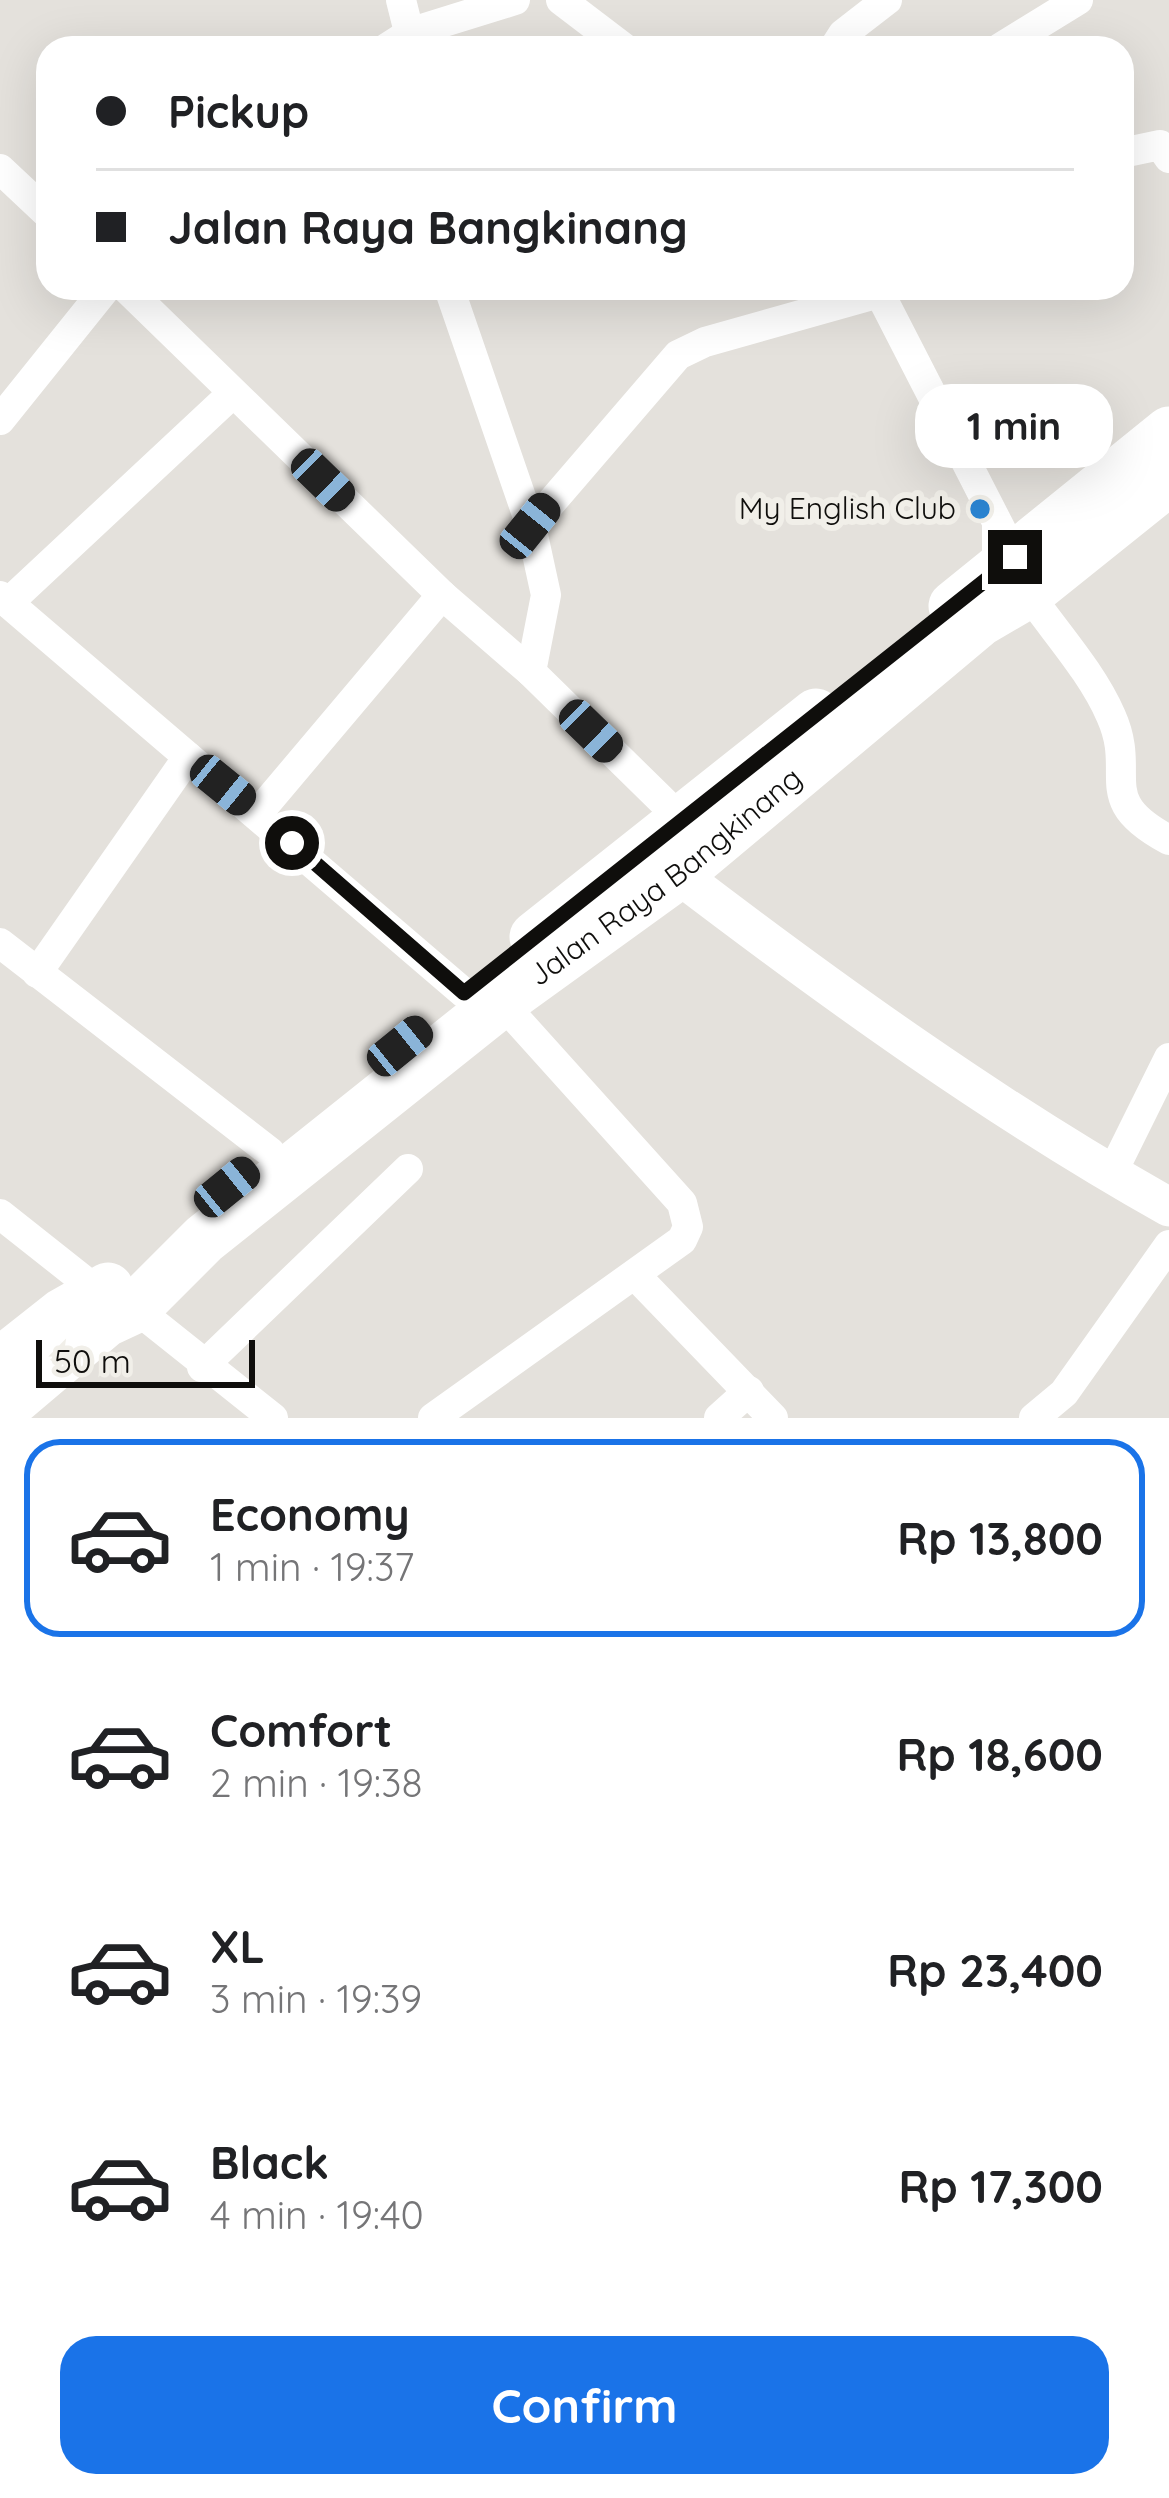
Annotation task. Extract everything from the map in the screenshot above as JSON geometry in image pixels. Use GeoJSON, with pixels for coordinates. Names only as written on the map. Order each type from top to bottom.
{"type":"FeatureCollection","features":[{"type":"Feature","properties":{"kind":"highway","name":"Jalan Raya Bangkinang"},"geometry":{"type":"LineString","coordinates":[[188,1237],[270,1152],[483,998],[678,874],[980,621],[1169,432]]}},
{"type":"Feature","properties":{"kind":"highway","name":"Jalan Raya Bangkinang"},"geometry":{"type":"LineString","coordinates":[[0,1411],[94,1315],[483,998],[682,820],[1022,575],[1169,480]]}},
{"type":"Feature","properties":{"kind":"highway","name":"Jalan Raya Bangkinang"},"geometry":{"type":"LineString","coordinates":[[0,1363],[94,1315]]}},
{"type":"Feature","properties":{"kind":"street"},"geometry":{"type":"LineString","coordinates":[[401,0],[404,36]]}},
{"type":"Feature","properties":{"kind":"street"},"geometry":{"type":"LineString","coordinates":[[422,36],[515,0]]}},
{"type":"Feature","properties":{"kind":"street"},"geometry":{"type":"LineString","coordinates":[[561,0],[608,36]]}},
{"type":"Feature","properties":{"kind":"street"},"geometry":{"type":"LineString","coordinates":[[842,36],[887,0]]}},
{"type":"Feature","properties":{"kind":"street"},"geometry":{"type":"LineString","coordinates":[[1020,36],[1078,0]]}},
{"type":"Feature","properties":{"kind":"street"},"geometry":{"type":"LineString","coordinates":[[1134,152],[1166,149]]}},
{"type":"Feature","properties":{"kind":"street"},"geometry":{"type":"LineString","coordinates":[[0,169],[36,203]]}},
{"type":"Feature","properties":{"kind":"street"},"geometry":{"type":"LineString","coordinates":[[0,420],[96,300]]}},
{"type":"Feature","properties":{"kind":"street"},"geometry":{"type":"LineString","coordinates":[[138,300],[442,596],[530,672],[682,820]]}},
{"type":"Feature","properties":{"kind":"street"},"geometry":{"type":"LineString","coordinates":[[452,300],[530,526],[546,596],[530,672]]}},
{"type":"Feature","properties":{"kind":"street"},"geometry":{"type":"LineString","coordinates":[[530,526],[678,355],[705,342],[845,300]]}},
{"type":"Feature","properties":{"kind":"street"},"geometry":{"type":"LineString","coordinates":[[883,300],[1022,575],[1113,719],[1123,797],[1130,816],[1169,840]]}},
{"type":"Feature","properties":{"kind":"street"},"geometry":{"type":"LineString","coordinates":[[233,393],[4,600],[483,998],[682,1203],[688,1227],[682,1240],[635,1276],[434,1418]]}},
{"type":"Feature","properties":{"kind":"street"},"geometry":{"type":"LineString","coordinates":[[258,813],[442,596]]}},
{"type":"Feature","properties":{"kind":"street"},"geometry":{"type":"LineString","coordinates":[[37,973],[188,757]]}},
{"type":"Feature","properties":{"kind":"street"},"geometry":{"type":"LineString","coordinates":[[678,874],[790,959],[1112,1175],[1169,1207]]}},
{"type":"Feature","properties":{"kind":"street"},"geometry":{"type":"LineString","coordinates":[[0,943],[270,1152]]}},
{"type":"Feature","properties":{"kind":"street"},"geometry":{"type":"LineString","coordinates":[[1112,1175],[1169,1058]]}},
{"type":"Feature","properties":{"kind":"street"},"geometry":{"type":"LineString","coordinates":[[202,1367],[408,1169]]}},
{"type":"Feature","properties":{"kind":"street"},"geometry":{"type":"LineString","coordinates":[[0,1214],[94,1315],[202,1367],[273,1418]]}},
{"type":"Feature","properties":{"kind":"street"},"geometry":{"type":"LineString","coordinates":[[1034,1418],[1064,1393],[1169,1245]]}},
{"type":"Feature","properties":{"kind":"street"},"geometry":{"type":"LineString","coordinates":[[635,1276],[773,1418]]}},
{"type":"Feature","properties":{"kind":"street"},"geometry":{"type":"LineString","coordinates":[[718,1418],[749,1391]]}},
{"type":"Feature","properties":{"kind":"place","name":"My English Club"},"geometry":{"type":"Point","coordinates":[980,509]}},
{"type":"Feature","properties":{"kind":"route"},"geometry":{"type":"LineString","coordinates":[[292,843],[464,993],[1015,557]]}}]}
